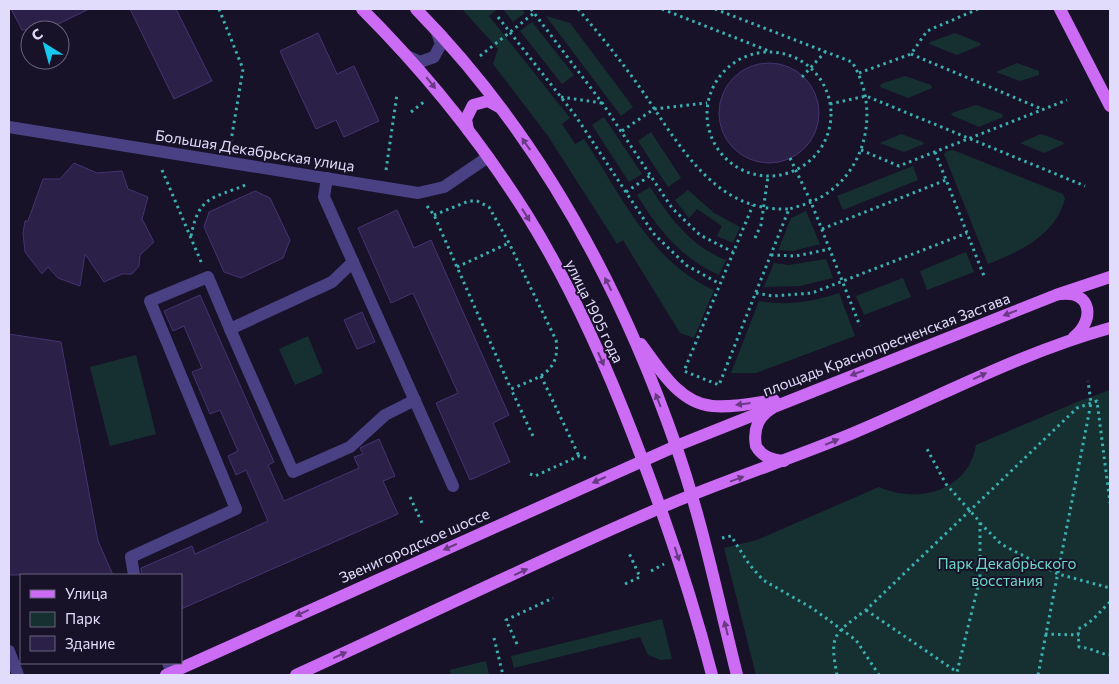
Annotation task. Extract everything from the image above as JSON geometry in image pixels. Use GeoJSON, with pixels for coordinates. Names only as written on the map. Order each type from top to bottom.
{"type":"FeatureCollection","features":[{"type":"Feature","properties":{"kind":"main road","name":"улица 1905 года"},"geometry":{"type":"LineString","coordinates":[[362,9],[407,56],[488,157],[527,216],[585,323],[662,508],[679,557],[712,675]]}},
{"type":"Feature","properties":{"kind":"main road","name":"улица 1905 года"},"geometry":{"type":"LineString","coordinates":[[416,9],[436,30],[501,109],[562,195],[630,327],[676,446],[692,496],[737,675]]}},
{"type":"Feature","properties":{"kind":"main road"},"geometry":{"type":"LineString","coordinates":[[1060,9],[1110,106]]}},
{"type":"Feature","properties":{"kind":"main road"},"geometry":{"type":"LineString","coordinates":[[470,133],[466,119],[473,105],[488,101],[501,109]]}},
{"type":"Feature","properties":{"kind":"main road","name":"площадь Краснопресненская Застава"},"geometry":{"type":"LineString","coordinates":[[676,446],[786,400],[1056,295],[1110,277]]}},
{"type":"Feature","properties":{"kind":"main road"},"geometry":{"type":"LineString","coordinates":[[1056,295],[1067,294],[1076,296],[1085,303],[1089,314],[1087,323],[1073,338]]}},
{"type":"Feature","properties":{"kind":"main road"},"geometry":{"type":"LineString","coordinates":[[630,327],[673,384],[686,396],[699,403],[712,406],[730,406],[786,400]]}},
{"type":"Feature","properties":{"kind":"main road"},"geometry":{"type":"LineString","coordinates":[[296,675],[662,508],[787,461],[893,417],[1027,355],[1073,338],[1110,328]]}},
{"type":"Feature","properties":{"kind":"main road"},"geometry":{"type":"LineString","coordinates":[[786,400],[760,419],[754,437],[759,451],[765,456],[773,460],[787,461]]}},
{"type":"Feature","properties":{"kind":"main road","name":"Звенигородское шоссе"},"geometry":{"type":"LineString","coordinates":[[169,670],[676,446]]}},
{"type":"Feature","properties":{"kind":"street"},"geometry":{"type":"LineString","coordinates":[[407,56],[420,62],[434,57],[441,44],[436,30]]}},
{"type":"Feature","properties":{"kind":"street","name":"Большая Декабрьская улица"},"geometry":{"type":"LineString","coordinates":[[9,127],[418,193],[444,187],[488,157]]}},
{"type":"Feature","properties":{"kind":"street"},"geometry":{"type":"LineString","coordinates":[[327,178],[324,197],[453,486]]}},
{"type":"Feature","properties":{"kind":"street"},"geometry":{"type":"LineString","coordinates":[[230,329],[332,282],[353,262]]}},
{"type":"Feature","properties":{"kind":"street"},"geometry":{"type":"LineString","coordinates":[[134,574],[131,557],[236,509],[150,301],[208,277],[293,472],[350,447],[385,415],[414,400]]}},
{"type":"Feature","properties":{"kind":"street"},"geometry":{"type":"LineString","coordinates":[[9,651],[18,675]]}},
{"type":"Feature","properties":{"kind":"path"},"geometry":{"type":"LineString","coordinates":[[220,9],[243,69],[231,140]]}},
{"type":"Feature","properties":{"kind":"path"},"geometry":{"type":"LineString","coordinates":[[532,9],[622,130],[672,208],[686,224],[718,246],[733,252]]}},
{"type":"Feature","properties":{"kind":"path"},"geometry":{"type":"LineString","coordinates":[[578,9],[630,74],[690,161],[708,179],[746,204],[764,208],[789,209],[811,202],[833,188],[844,177],[861,150],[868,119],[866,96],[859,73],[852,62],[715,9]]}},
{"type":"Feature","properties":{"kind":"path"},"geometry":{"type":"LineString","coordinates":[[662,9],[769,52],[791,56],[810,68],[823,83],[830,104],[830,125],[822,146],[808,162],[796,170],[768,176],[747,172],[728,162],[720,154],[714,145],[707,124],[707,103],[715,82],[729,66],[748,55],[769,52]]}},
{"type":"Feature","properties":{"kind":"path"},"geometry":{"type":"LineString","coordinates":[[859,73],[911,54],[927,31],[978,9]]}},
{"type":"Feature","properties":{"kind":"path"},"geometry":{"type":"LineString","coordinates":[[491,48],[534,12]]}},
{"type":"Feature","properties":{"kind":"path"},"geometry":{"type":"LineString","coordinates":[[498,17],[562,97],[653,233],[686,265],[720,284]]}},
{"type":"Feature","properties":{"kind":"path"},"geometry":{"type":"LineString","coordinates":[[802,76],[825,52]]}},
{"type":"Feature","properties":{"kind":"path"},"geometry":{"type":"LineString","coordinates":[[911,54],[1042,110]]}},
{"type":"Feature","properties":{"kind":"path"},"geometry":{"type":"LineString","coordinates":[[386,170],[397,94]]}},
{"type":"Feature","properties":{"kind":"path"},"geometry":{"type":"LineString","coordinates":[[830,104],[866,96],[1084,186]]}},
{"type":"Feature","properties":{"kind":"path"},"geometry":{"type":"LineString","coordinates":[[562,97],[603,104]]}},
{"type":"Feature","properties":{"kind":"path"},"geometry":{"type":"LineString","coordinates":[[861,150],[899,166],[1067,100]]}},
{"type":"Feature","properties":{"kind":"path"},"geometry":{"type":"LineString","coordinates":[[622,130],[654,108],[707,103]]}},
{"type":"Feature","properties":{"kind":"path"},"geometry":{"type":"LineString","coordinates":[[935,152],[984,276]]}},
{"type":"Feature","properties":{"kind":"path"},"geometry":{"type":"LineString","coordinates":[[790,158],[811,202],[860,326]]}},
{"type":"Feature","properties":{"kind":"path"},"geometry":{"type":"LineString","coordinates":[[162,170],[208,277]]}},
{"type":"Feature","properties":{"kind":"path"},"geometry":{"type":"LineString","coordinates":[[626,192],[651,175]]}},
{"type":"Feature","properties":{"kind":"path"},"geometry":{"type":"LineString","coordinates":[[755,238],[764,208],[768,176]]}},
{"type":"Feature","properties":{"kind":"path"},"geometry":{"type":"LineString","coordinates":[[822,229],[946,180]]}},
{"type":"Feature","properties":{"kind":"path"},"geometry":{"type":"LineString","coordinates":[[191,238],[195,218],[202,204],[248,184]]}},
{"type":"Feature","properties":{"kind":"path"},"geometry":{"type":"LineString","coordinates":[[511,389],[541,376],[551,368],[556,360],[556,340],[509,243],[489,207],[477,201],[461,202],[434,215],[511,389],[533,436]]}},
{"type":"Feature","properties":{"kind":"path"},"geometry":{"type":"LineString","coordinates":[[753,205],[684,371],[719,385],[789,209]]}},
{"type":"Feature","properties":{"kind":"path"},"geometry":{"type":"LineString","coordinates":[[756,292],[773,296],[812,293],[967,233]]}},
{"type":"Feature","properties":{"kind":"path"},"geometry":{"type":"LineString","coordinates":[[457,267],[509,243]]}},
{"type":"Feature","properties":{"kind":"path"},"geometry":{"type":"LineString","coordinates":[[771,255],[796,256],[830,249]]}},
{"type":"Feature","properties":{"kind":"path"},"geometry":{"type":"LineString","coordinates":[[541,376],[579,456]]}},
{"type":"Feature","properties":{"kind":"path"},"geometry":{"type":"LineString","coordinates":[[1038,675],[1091,403],[1088,381]]}},
{"type":"Feature","properties":{"kind":"path"},"geometry":{"type":"LineString","coordinates":[[837,675],[832,649],[840,629],[866,610],[1078,408],[1097,401],[1110,503]]}},
{"type":"Feature","properties":{"kind":"path"},"geometry":{"type":"LineString","coordinates":[[927,449],[946,484],[969,512],[1001,544],[1058,574],[1110,588]]}},
{"type":"Feature","properties":{"kind":"path"},"geometry":{"type":"LineString","coordinates":[[530,474],[535,476],[564,461],[579,456],[586,458]]}},
{"type":"Feature","properties":{"kind":"path"},"geometry":{"type":"LineString","coordinates":[[410,497],[422,523]]}},
{"type":"Feature","properties":{"kind":"path"},"geometry":{"type":"LineString","coordinates":[[866,610],[957,674],[980,578],[980,522]]}},
{"type":"Feature","properties":{"kind":"path"},"geometry":{"type":"LineString","coordinates":[[722,538],[731,536],[749,564],[763,580],[812,608],[856,640],[878,675]]}},
{"type":"Feature","properties":{"kind":"path"},"geometry":{"type":"LineString","coordinates":[[625,584],[640,577],[628,553]]}},
{"type":"Feature","properties":{"kind":"path"},"geometry":{"type":"LineString","coordinates":[[651,571],[664,564]]}},
{"type":"Feature","properties":{"kind":"path"},"geometry":{"type":"LineString","coordinates":[[517,644],[506,620],[553,598]]}},
{"type":"Feature","properties":{"kind":"path"},"geometry":{"type":"LineString","coordinates":[[1110,602],[1096,614],[1091,623],[1078,630],[1079,646],[1096,649],[1103,654],[1110,655]]}},
{"type":"Feature","properties":{"kind":"path"},"geometry":{"type":"LineString","coordinates":[[1045,634],[1079,635]]}},
{"type":"Feature","properties":{"kind":"path"},"geometry":{"type":"LineString","coordinates":[[494,638],[503,675]]}},
{"type":"Feature","properties":{"kind":"green space"},"geometry":{"type":"Polygon","coordinates":[[[462,9],[498,9],[489,16],[570,118],[562,124],[575,144],[584,139],[639,225],[672,263],[692,278],[714,290],[694,338],[680,333],[623,240],[617,244],[548,136],[493,64],[498,49],[462,9]]]}},
{"type":"Feature","properties":{"kind":"green space"},"geometry":{"type":"Polygon","coordinates":[[[503,9],[522,9],[525,13],[513,22],[503,9]]]}},
{"type":"Feature","properties":{"kind":"green space"},"geometry":{"type":"Polygon","coordinates":[[[546,16],[570,23],[633,107],[621,116],[546,16]]]}},
{"type":"Feature","properties":{"kind":"green space"},"geometry":{"type":"Polygon","coordinates":[[[532,22],[574,75],[562,84],[520,31],[532,22]]]}},
{"type":"Feature","properties":{"kind":"green space"},"geometry":{"type":"Polygon","coordinates":[[[955,33],[981,45],[957,55],[929,44],[955,33]]]}},
{"type":"Feature","properties":{"kind":"green space"},"geometry":{"type":"Polygon","coordinates":[[[1017,63],[1039,71],[1039,75],[1020,81],[996,72],[1017,63]]]}},
{"type":"Feature","properties":{"kind":"green space"},"geometry":{"type":"Polygon","coordinates":[[[905,76],[931,85],[932,88],[908,98],[880,87],[881,84],[905,76]]]}},
{"type":"Feature","properties":{"kind":"green space"},"geometry":{"type":"Polygon","coordinates":[[[976,105],[1002,114],[1003,117],[979,127],[951,115],[976,105]]]}},
{"type":"Feature","properties":{"kind":"green space"},"geometry":{"type":"Polygon","coordinates":[[[604,117],[642,174],[629,182],[592,125],[604,117]]]}},
{"type":"Feature","properties":{"kind":"green space"},"geometry":{"type":"Polygon","coordinates":[[[651,132],[681,178],[668,187],[638,141],[651,132]]]}},
{"type":"Feature","properties":{"kind":"green space"},"geometry":{"type":"Polygon","coordinates":[[[901,134],[924,144],[904,152],[880,143],[901,134]]]}},
{"type":"Feature","properties":{"kind":"green space"},"geometry":{"type":"Polygon","coordinates":[[[1041,134],[1064,144],[1044,153],[1020,143],[1041,134]]]}},
{"type":"Feature","properties":{"kind":"green space"},"geometry":{"type":"Polygon","coordinates":[[[953,150],[1063,194],[1065,199],[1053,223],[1045,232],[1024,247],[988,264],[944,154],[947,151],[953,150]]]}},
{"type":"Feature","properties":{"kind":"green space"},"geometry":{"type":"Polygon","coordinates":[[[913,166],[918,180],[843,210],[837,196],[913,166]]]}},
{"type":"Feature","properties":{"kind":"green space"},"geometry":{"type":"Polygon","coordinates":[[[650,187],[665,210],[691,239],[713,254],[726,260],[719,275],[705,268],[682,251],[654,220],[637,195],[650,187]]]}},
{"type":"Feature","properties":{"kind":"green space"},"geometry":{"type":"Polygon","coordinates":[[[688,190],[714,213],[740,227],[733,243],[717,236],[722,226],[697,209],[689,218],[675,200],[688,190]]]}},
{"type":"Feature","properties":{"kind":"green space"},"geometry":{"type":"Polygon","coordinates":[[[806,211],[820,244],[793,251],[778,250],[791,218],[806,211]]]}},
{"type":"Feature","properties":{"kind":"green space"},"geometry":{"type":"Polygon","coordinates":[[[966,252],[974,272],[927,290],[920,271],[966,252]]]}},
{"type":"Feature","properties":{"kind":"green space"},"geometry":{"type":"Polygon","coordinates":[[[826,259],[833,278],[800,286],[764,287],[774,263],[789,265],[826,259]]]}},
{"type":"Feature","properties":{"kind":"green space"},"geometry":{"type":"Polygon","coordinates":[[[903,278],[911,297],[864,315],[856,296],[903,278]]]}},
{"type":"Feature","properties":{"kind":"green space"},"geometry":{"type":"Polygon","coordinates":[[[839,293],[855,336],[756,373],[731,373],[759,301],[799,302],[839,293]]]}},
{"type":"Feature","properties":{"kind":"green space"},"geometry":{"type":"Polygon","coordinates":[[[308,336],[323,373],[295,385],[279,349],[308,336]]]}},
{"type":"Feature","properties":{"kind":"green space"},"geometry":{"type":"Polygon","coordinates":[[[136,355],[156,434],[110,446],[90,367],[136,355]]]}},
{"type":"Feature","properties":{"kind":"green space","name":"Парк Декабрьского восстания"},"geometry":{"type":"Polygon","coordinates":[[[1110,390],[1110,675],[756,675],[724,548],[757,540],[879,487],[909,494],[924,494],[939,490],[963,474],[971,461],[976,445],[1110,390]]]}},
{"type":"Feature","properties":{"kind":"green space"},"geometry":{"type":"Polygon","coordinates":[[[662,619],[672,659],[661,660],[648,655],[640,637],[514,668],[511,656],[662,619]]]}},
{"type":"Feature","properties":{"kind":"green space"},"geometry":{"type":"Polygon","coordinates":[[[486,661],[489,675],[451,675],[450,670],[486,661]]]}},
{"type":"Feature","properties":{"kind":"building"},"geometry":{"type":"Polygon","coordinates":[[[11,9],[89,9],[66,20],[20,20],[20,26],[11,9]]]}},
{"type":"Feature","properties":{"kind":"building"},"geometry":{"type":"Polygon","coordinates":[[[130,9],[176,9],[212,81],[174,99],[130,9]]]}},
{"type":"Feature","properties":{"kind":"building"},"geometry":{"type":"Polygon","coordinates":[[[318,33],[337,74],[354,66],[379,121],[344,137],[336,120],[316,129],[280,51],[318,33]]]}},
{"type":"Feature","properties":{"kind":"building"},"geometry":{"type":"Polygon","coordinates":[[[769,63],[788,67],[804,78],[815,94],[819,113],[815,132],[804,148],[788,159],[769,163],[750,159],[734,148],[723,132],[719,113],[723,94],[734,78],[750,67],[769,63]]]}},
{"type":"Feature","properties":{"kind":"building"},"geometry":{"type":"Polygon","coordinates":[[[74,163],[97,173],[122,171],[128,189],[148,197],[142,219],[154,242],[140,255],[139,266],[132,274],[122,274],[104,282],[85,254],[80,286],[58,278],[48,267],[42,274],[25,252],[23,233],[25,221],[28,221],[43,179],[60,179],[74,163]]]}},
{"type":"Feature","properties":{"kind":"building"},"geometry":{"type":"Polygon","coordinates":[[[255,191],[270,198],[290,240],[283,258],[241,278],[224,272],[204,227],[209,212],[255,191]]]}},
{"type":"Feature","properties":{"kind":"building"},"geometry":{"type":"Polygon","coordinates":[[[397,210],[414,248],[431,240],[509,415],[493,423],[510,462],[470,480],[436,403],[458,393],[413,293],[391,303],[358,228],[397,210]]]}},
{"type":"Feature","properties":{"kind":"building"},"geometry":{"type":"Polygon","coordinates":[[[200,295],[274,462],[268,465],[284,501],[359,468],[354,457],[363,454],[360,448],[379,439],[395,476],[383,481],[398,514],[182,609],[182,574],[142,574],[141,568],[192,546],[195,554],[268,521],[246,470],[236,475],[228,456],[238,451],[220,410],[210,414],[192,372],[202,368],[184,326],[173,331],[164,311],[200,295]]]}},
{"type":"Feature","properties":{"kind":"building"},"geometry":{"type":"Polygon","coordinates":[[[362,312],[375,342],[357,349],[344,320],[362,312]]]}},
{"type":"Feature","properties":{"kind":"building"},"geometry":{"type":"Polygon","coordinates":[[[9,334],[61,342],[98,541],[113,574],[9,575],[9,334]]]}}]}
